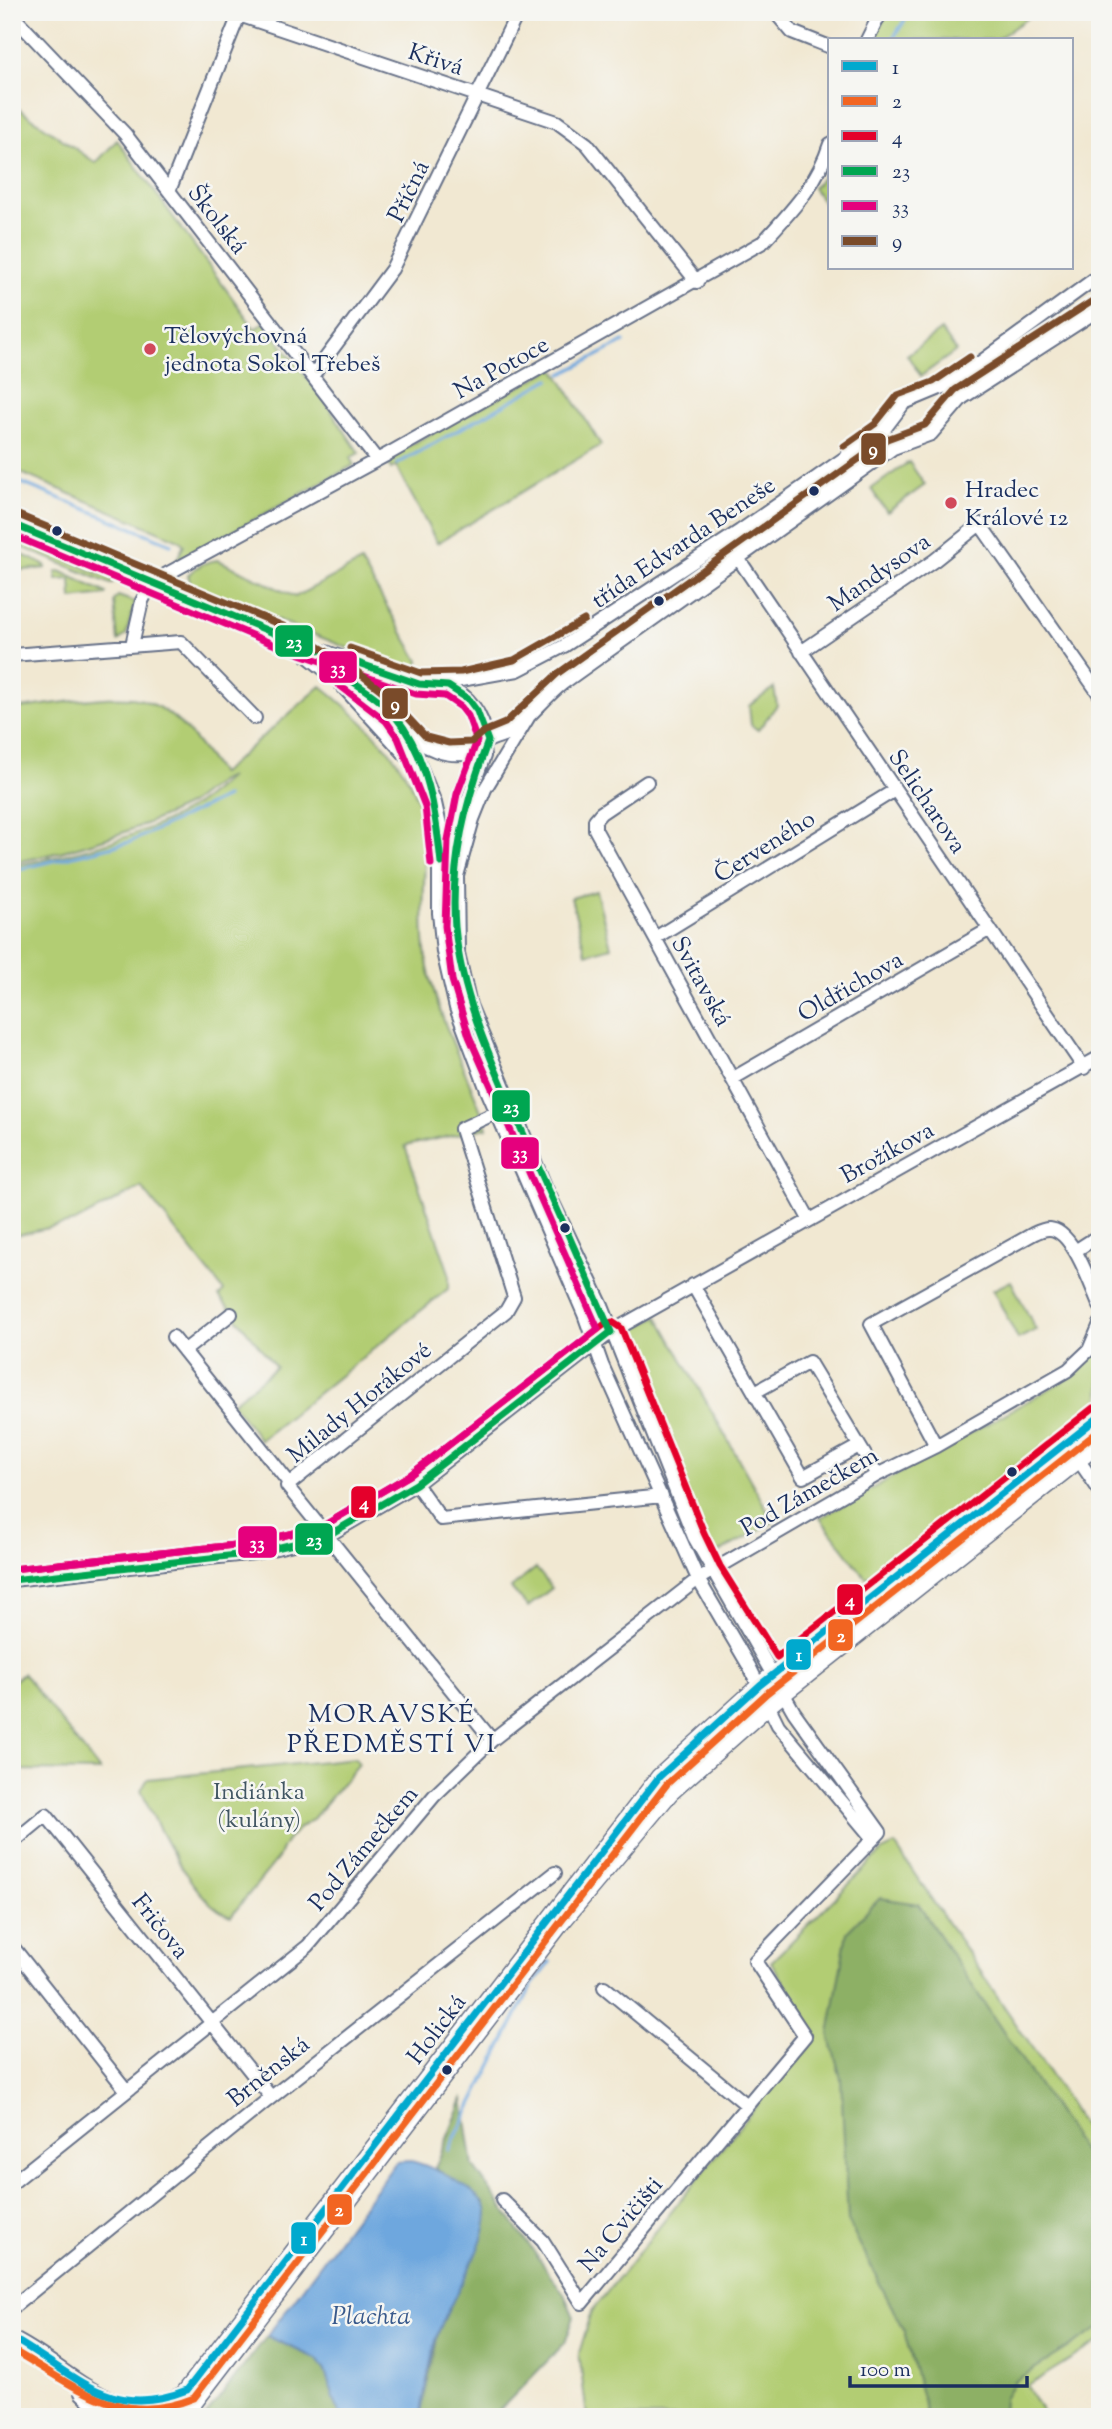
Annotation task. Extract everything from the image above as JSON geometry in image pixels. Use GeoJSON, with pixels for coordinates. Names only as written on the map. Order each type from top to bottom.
{"type":"FeatureCollection","features":[{"type":"Feature","properties":{"kind":"main road"},"geometry":{"type":"LineString","coordinates":[[760,1685],[1100,1416]]}},
{"type":"Feature","properties":{"kind":"main road"},"geometry":{"type":"LineString","coordinates":[[784,1694],[1100,1443]]}},
{"type":"Feature","properties":{"kind":"main road","name":"Holická"},"geometry":{"type":"LineString","coordinates":[[166,2417],[659,1777],[760,1685]]}},
{"type":"Feature","properties":{"kind":"main road","name":"Holická"},"geometry":{"type":"LineString","coordinates":[[183,2417],[594,1883],[670,1793],[784,1694]]}},
{"type":"Feature","properties":{"kind":"street","name":"Příčná"},"geometry":{"type":"LineString","coordinates":[[313,374],[392,268],[518,12]]}},
{"type":"Feature","properties":{"kind":"street"},"geometry":{"type":"LineString","coordinates":[[775,12],[792,32],[828,46]]}},
{"type":"Feature","properties":{"kind":"street"},"geometry":{"type":"LineString","coordinates":[[868,38],[881,12]]}},
{"type":"Feature","properties":{"kind":"street","name":"Školská"},"geometry":{"type":"LineString","coordinates":[[12,15],[125,134],[377,460]]}},
{"type":"Feature","properties":{"kind":"street","name":"Křivá"},"geometry":{"type":"LineString","coordinates":[[169,191],[239,15],[557,122],[587,144],[697,282]]}},
{"type":"Feature","properties":{"kind":"street","name":"Na Potoce"},"geometry":{"type":"LineString","coordinates":[[152,582],[697,282],[763,242],[808,191],[822,171],[828,151]]}},
{"type":"Feature","properties":{"kind":"street","name":"třída Edvarda Beneše"},"geometry":{"type":"LineString","coordinates":[[437,683],[503,675],[564,646],[740,531],[882,432],[904,403],[952,383],[1100,275]]}},
{"type":"Feature","properties":{"kind":"street","name":"třída Edvarda Beneše"},"geometry":{"type":"LineString","coordinates":[[485,745],[511,732],[563,683],[893,448],[930,434],[962,398],[1100,309]]}},
{"type":"Feature","properties":{"kind":"street"},"geometry":{"type":"LineString","coordinates":[[919,396],[934,397],[940,402],[943,408],[941,423]]}},
{"type":"Feature","properties":{"kind":"street"},"geometry":{"type":"LineString","coordinates":[[894,413],[898,433],[914,441]]}},
{"type":"Feature","properties":{"kind":"street"},"geometry":{"type":"LineString","coordinates":[[12,524],[283,637],[418,684]]}},
{"type":"Feature","properties":{"kind":"street","name":"Mandysova"},"geometry":{"type":"LineString","coordinates":[[801,652],[935,560],[980,524],[1100,695]]}},
{"type":"Feature","properties":{"kind":"street","name":"Selicharova"},"geometry":{"type":"LineString","coordinates":[[738,558],[1084,1068]]}},
{"type":"Feature","properties":{"kind":"street"},"geometry":{"type":"LineString","coordinates":[[132,645],[142,601],[152,582]]}},
{"type":"Feature","properties":{"kind":"street"},"geometry":{"type":"LineString","coordinates":[[283,637],[341,672],[394,714]]}},
{"type":"Feature","properties":{"kind":"street"},"geometry":{"type":"LineString","coordinates":[[283,637],[335,678],[385,729],[425,778]]}},
{"type":"Feature","properties":{"kind":"street"},"geometry":{"type":"LineString","coordinates":[[12,656],[181,642],[256,718]]}},
{"type":"Feature","properties":{"kind":"street"},"geometry":{"type":"LineString","coordinates":[[437,683],[456,690],[468,699],[477,711],[485,745],[484,756],[459,824],[455,925],[462,978],[479,1032],[611,1332],[674,1493],[710,1571],[774,1673],[784,1694],[880,1832],[873,1839],[778,1725],[760,1685],[698,1579],[497,1113],[448,980],[439,913],[439,821],[407,733],[392,708],[396,695],[402,689],[418,684],[437,683]]}},
{"type":"Feature","properties":{"kind":"street"},"geometry":{"type":"LineString","coordinates":[[457,876],[473,819],[485,789],[532,711]]}},
{"type":"Feature","properties":{"kind":"street"},"geometry":{"type":"LineString","coordinates":[[407,733],[421,746],[433,751],[466,753],[485,745]]}},
{"type":"Feature","properties":{"kind":"street","name":"Svitavská"},"geometry":{"type":"LineString","coordinates":[[647,782],[601,813],[594,823],[654,938],[809,1219]]}},
{"type":"Feature","properties":{"kind":"street","name":"Červeného"},"geometry":{"type":"LineString","coordinates":[[654,938],[895,790]]}},
{"type":"Feature","properties":{"kind":"street","name":"Oldřichova"},"geometry":{"type":"LineString","coordinates":[[732,1079],[990,929]]}},
{"type":"Feature","properties":{"kind":"street","name":"Brožíkova"},"geometry":{"type":"LineString","coordinates":[[611,1332],[1100,1057]]}},
{"type":"Feature","properties":{"kind":"street"},"geometry":{"type":"LineString","coordinates":[[497,1113],[511,1106]]}},
{"type":"Feature","properties":{"kind":"street","name":"Milady Horákové"},"geometry":{"type":"LineString","coordinates":[[492,1740],[287,1486],[506,1311],[514,1297],[461,1129],[497,1113]]}},
{"type":"Feature","properties":{"kind":"street"},"geometry":{"type":"LineString","coordinates":[[936,1446],[871,1324],[1033,1234],[1049,1229],[1062,1233],[1075,1251],[1100,1306]]}},
{"type":"Feature","properties":{"kind":"street"},"geometry":{"type":"LineString","coordinates":[[1075,1251],[1100,1235]]}},
{"type":"Feature","properties":{"kind":"street"},"geometry":{"type":"LineString","coordinates":[[694,1284],[803,1477],[859,1446]]}},
{"type":"Feature","properties":{"kind":"street"},"geometry":{"type":"LineString","coordinates":[[184,1352],[231,1314]]}},
{"type":"Feature","properties":{"kind":"street","name":"Pod Zámečkem"},"geometry":{"type":"LineString","coordinates":[[12,2183],[308,1947],[434,1796],[492,1740],[710,1571],[1068,1370],[1089,1350],[1100,1324]]}},
{"type":"Feature","properties":{"kind":"street"},"geometry":{"type":"LineString","coordinates":[[12,1580],[255,1553],[327,1536],[416,1484],[611,1332]]}},
{"type":"Feature","properties":{"kind":"street"},"geometry":{"type":"LineString","coordinates":[[173,1337],[290,1484]]}},
{"type":"Feature","properties":{"kind":"street"},"geometry":{"type":"LineString","coordinates":[[755,1392],[809,1362],[877,1475]]}},
{"type":"Feature","properties":{"kind":"street"},"geometry":{"type":"LineString","coordinates":[[1066,1442],[1100,1491]]}},
{"type":"Feature","properties":{"kind":"street"},"geometry":{"type":"LineString","coordinates":[[416,1484],[441,1519],[662,1496]]}},
{"type":"Feature","properties":{"kind":"street","name":"Fričova"},"geometry":{"type":"LineString","coordinates":[[12,1843],[46,1815],[271,2097]]}},
{"type":"Feature","properties":{"kind":"street","name":"Na Cvičišti"},"geometry":{"type":"LineString","coordinates":[[502,2200],[543,2241],[582,2303],[806,2036],[755,1961],[873,1839]]}},
{"type":"Feature","properties":{"kind":"street","name":"Brněnská"},"geometry":{"type":"LineString","coordinates":[[12,2308],[271,2097],[555,1873]]}},
{"type":"Feature","properties":{"kind":"street"},"geometry":{"type":"LineString","coordinates":[[12,1946],[127,2091]]}},
{"type":"Feature","properties":{"kind":"street"},"geometry":{"type":"LineString","coordinates":[[604,1987],[747,2105]]}},
{"type":"Feature","properties":{"kind":"street"},"geometry":{"type":"LineString","coordinates":[[12,2338],[29,2346],[56,2368],[106,2417]]}},
{"type":"Feature","properties":{"kind":"street"},"geometry":{"type":"LineString","coordinates":[[56,2368],[117,2408],[138,2411],[159,2406],[187,2390]]}},
{"type":"Feature","properties":{"kind":"green space"},"geometry":{"type":"Polygon","coordinates":[[[888,12],[1036,12],[999,38],[874,38],[888,12]]]}},
{"type":"Feature","properties":{"kind":"green space","name":"Tělovýchovná jednota Sokol Třebeš"},"geometry":{"type":"Polygon","coordinates":[[[12,104],[96,163],[117,140],[255,329],[264,322],[324,400],[359,453],[350,458],[354,465],[175,563],[184,545],[179,540],[12,469],[12,104]]]}},
{"type":"Feature","properties":{"kind":"green space"},"geometry":{"type":"Polygon","coordinates":[[[828,168],[828,208],[813,188],[828,168]]]}},
{"type":"Feature","properties":{"kind":"green space"},"geometry":{"type":"Polygon","coordinates":[[[941,330],[956,351],[921,376],[907,355],[941,330]]]}},
{"type":"Feature","properties":{"kind":"green space"},"geometry":{"type":"Polygon","coordinates":[[[554,368],[601,445],[437,543],[396,466],[391,469],[386,458],[554,368]]]}},
{"type":"Feature","properties":{"kind":"green space"},"geometry":{"type":"Polygon","coordinates":[[[909,462],[925,485],[887,512],[871,489],[909,462]]]}},
{"type":"Feature","properties":{"kind":"green space"},"geometry":{"type":"Polygon","coordinates":[[[12,537],[115,580],[111,584],[12,543],[12,537]]]}},
{"type":"Feature","properties":{"kind":"green space"},"geometry":{"type":"Polygon","coordinates":[[[12,550],[45,565],[46,568],[12,571],[12,550]]]}},
{"type":"Feature","properties":{"kind":"green space"},"geometry":{"type":"Polygon","coordinates":[[[218,560],[295,597],[361,562],[419,661],[417,676],[191,585],[188,575],[191,572],[205,563],[218,560]]]}},
{"type":"Feature","properties":{"kind":"green space"},"geometry":{"type":"Polygon","coordinates":[[[60,571],[106,595],[72,599],[71,579],[57,580],[56,572],[60,571]]]}},
{"type":"Feature","properties":{"kind":"green space"},"geometry":{"type":"Polygon","coordinates":[[[118,596],[135,602],[126,635],[118,641],[114,601],[118,596]]]}},
{"type":"Feature","properties":{"kind":"green space"},"geometry":{"type":"Polygon","coordinates":[[[321,686],[373,732],[389,750],[414,790],[422,812],[425,835],[423,927],[426,957],[437,1001],[487,1128],[405,1146],[449,1273],[449,1288],[260,1440],[232,1403],[276,1367],[219,1296],[224,1291],[141,1187],[75,1222],[12,1236],[12,866],[80,851],[152,827],[197,804],[230,777],[186,806],[144,825],[79,847],[12,863],[12,709],[97,699],[142,700],[177,720],[220,774],[321,686]]]}},
{"type":"Feature","properties":{"kind":"green space"},"geometry":{"type":"Polygon","coordinates":[[[774,688],[777,705],[758,730],[751,725],[749,706],[774,688]]]}},
{"type":"Feature","properties":{"kind":"green space"},"geometry":{"type":"Polygon","coordinates":[[[596,891],[611,947],[586,954],[571,898],[596,891]]]}},
{"type":"Feature","properties":{"kind":"green space"},"geometry":{"type":"Polygon","coordinates":[[[1011,1281],[1036,1330],[1018,1339],[993,1290],[1011,1281]]]}},
{"type":"Feature","properties":{"kind":"green space"},"geometry":{"type":"Polygon","coordinates":[[[658,1316],[774,1522],[718,1553],[708,1551],[676,1479],[626,1347],[628,1334],[658,1316]]]}},
{"type":"Feature","properties":{"kind":"green space"},"geometry":{"type":"Polygon","coordinates":[[[1100,1342],[1100,1407],[1015,1467],[977,1501],[866,1578],[820,1518],[1079,1372],[1100,1342]]]}},
{"type":"Feature","properties":{"kind":"green space"},"geometry":{"type":"Polygon","coordinates":[[[536,1568],[552,1588],[528,1607],[511,1588],[536,1568]]]}},
{"type":"Feature","properties":{"kind":"green space"},"geometry":{"type":"Polygon","coordinates":[[[23,1673],[100,1771],[12,1770],[12,1682],[23,1673]]]}},
{"type":"Feature","properties":{"kind":"green space","name":"Indiánka (kulány)"},"geometry":{"type":"Polygon","coordinates":[[[355,1758],[359,1764],[312,1820],[288,1840],[279,1857],[231,1916],[204,1897],[191,1881],[166,1842],[141,1790],[148,1779],[355,1758]]]}},
{"type":"Feature","properties":{"kind":"green space"},"geometry":{"type":"Polygon","coordinates":[[[895,1845],[1058,2086],[1100,2153],[1100,2341],[1027,2386],[1045,2417],[587,2417],[579,2353],[592,2311],[815,2032],[771,1962],[882,1851],[895,1845]]]}},
{"type":"Feature","properties":{"kind":"green space"},"geometry":{"type":"Polygon","coordinates":[[[880,1898],[918,1904],[1100,2177],[1100,2328],[1015,2381],[1004,2399],[1003,2417],[927,2417],[904,2331],[848,2221],[841,2079],[829,2034],[847,1932],[880,1898]]]}},
{"type":"Feature","properties":{"kind":"green space"},"geometry":{"type":"Polygon","coordinates":[[[463,2099],[473,2166],[564,2294],[574,2317],[565,2343],[493,2417],[420,2417],[439,2330],[479,2244],[484,2203],[435,2168],[463,2099]]]}},
{"type":"Feature","properties":{"kind":"green space"},"geometry":{"type":"Polygon","coordinates":[[[267,2336],[317,2359],[325,2371],[339,2412],[347,2417],[205,2417],[267,2336]]]}},
{"type":"Feature","properties":{"kind":"water","name":"Plachta"},"geometry":{"type":"Polygon","coordinates":[[[410,2161],[442,2173],[477,2196],[487,2213],[485,2226],[475,2255],[440,2328],[420,2417],[347,2417],[339,2413],[325,2371],[317,2359],[267,2336],[396,2162],[410,2161]]]}},
{"type":"Feature","properties":{"kind":"waterway"},"geometry":{"type":"LineString","coordinates":[[893,38],[910,12]]}},
{"type":"Feature","properties":{"kind":"waterway"},"geometry":{"type":"LineString","coordinates":[[562,374],[624,342]]}},
{"type":"Feature","properties":{"kind":"waterway"},"geometry":{"type":"LineString","coordinates":[[397,464],[550,379]]}},
{"type":"Feature","properties":{"kind":"waterway"},"geometry":{"type":"LineString","coordinates":[[12,479],[171,544]]}},
{"type":"Feature","properties":{"kind":"waterway"},"geometry":{"type":"LineString","coordinates":[[12,871],[130,842],[226,797]]}},
{"type":"Feature","properties":{"kind":"waterway"},"geometry":{"type":"LineString","coordinates":[[449,2150],[532,1985],[550,1962]]}},
{"type":"Feature","properties":{"kind":"transit line","name":"9"},"geometry":{"type":"LineString","coordinates":[[16,514],[288,628],[346,663],[386,694],[426,737],[449,743],[471,742],[483,732],[505,723],[557,674],[887,439],[925,425],[955,390],[1094,300]]}},
{"type":"Feature","properties":{"kind":"transit line","name":"9"},"geometry":{"type":"LineString","coordinates":[[844,446],[875,424],[898,395],[933,382],[970,357]]}},
{"type":"Feature","properties":{"kind":"transit line","name":"23"},"geometry":{"type":"LineString","coordinates":[[12,524],[283,637],[419,684],[448,686],[468,699],[477,711],[488,741],[461,832],[455,879],[455,927],[464,981],[491,1058],[611,1332],[416,1484],[327,1536],[255,1553],[12,1580]]}},
{"type":"Feature","properties":{"kind":"transit line","name":"33"},"geometry":{"type":"LineString","coordinates":[[12,535],[280,647],[416,694],[445,696],[461,707],[468,716],[477,741],[457,794],[448,840],[445,926],[452,980],[469,1036],[598,1329],[410,1475],[323,1526],[253,1543],[12,1569]]}},
{"type":"Feature","properties":{"kind":"transit line","name":"9"},"geometry":{"type":"LineString","coordinates":[[350,648],[421,673],[461,672],[514,660],[584,620]]}},
{"type":"Feature","properties":{"kind":"transit line","name":"23"},"geometry":{"type":"LineString","coordinates":[[336,670],[383,703],[406,732],[429,786],[441,863]]}},
{"type":"Feature","properties":{"kind":"transit line","name":"33"},"geometry":{"type":"LineString","coordinates":[[330,678],[386,721],[398,738],[425,806],[431,864]]}},
{"type":"Feature","properties":{"kind":"transit line","name":"4"},"geometry":{"type":"LineString","coordinates":[[12,1569],[253,1543],[323,1526],[410,1475],[605,1324],[612,1322],[621,1328],[720,1566],[777,1657],[1093,1408]]}},
{"type":"Feature","properties":{"kind":"transit line","name":"1"},"geometry":{"type":"LineString","coordinates":[[12,2338],[94,2389],[114,2397],[136,2400],[160,2398],[187,2390],[659,1777],[760,1685],[1100,1416]]}},
{"type":"Feature","properties":{"kind":"transit line","name":"2"},"geometry":{"type":"LineString","coordinates":[[12,2350],[77,2388],[120,2405],[143,2408],[167,2406],[194,2398],[667,1784],[767,1693],[1100,1430]]}},
{"type":"Feature","properties":{"kind":"place","name":"Tělovýchovná jednota Sokol Třebeš"},"geometry":{"type":"Point","coordinates":[150,349]}},
{"type":"Feature","properties":{"kind":"place","name":"Hradec Králové 12"},"geometry":{"type":"Point","coordinates":[951,503]}},
{"type":"Feature","properties":{"kind":"district","name":"MORAVSKÉ PŘEDMĚSTÍ VI"},"geometry":{"type":"Point","coordinates":[392,1728]}}]}
